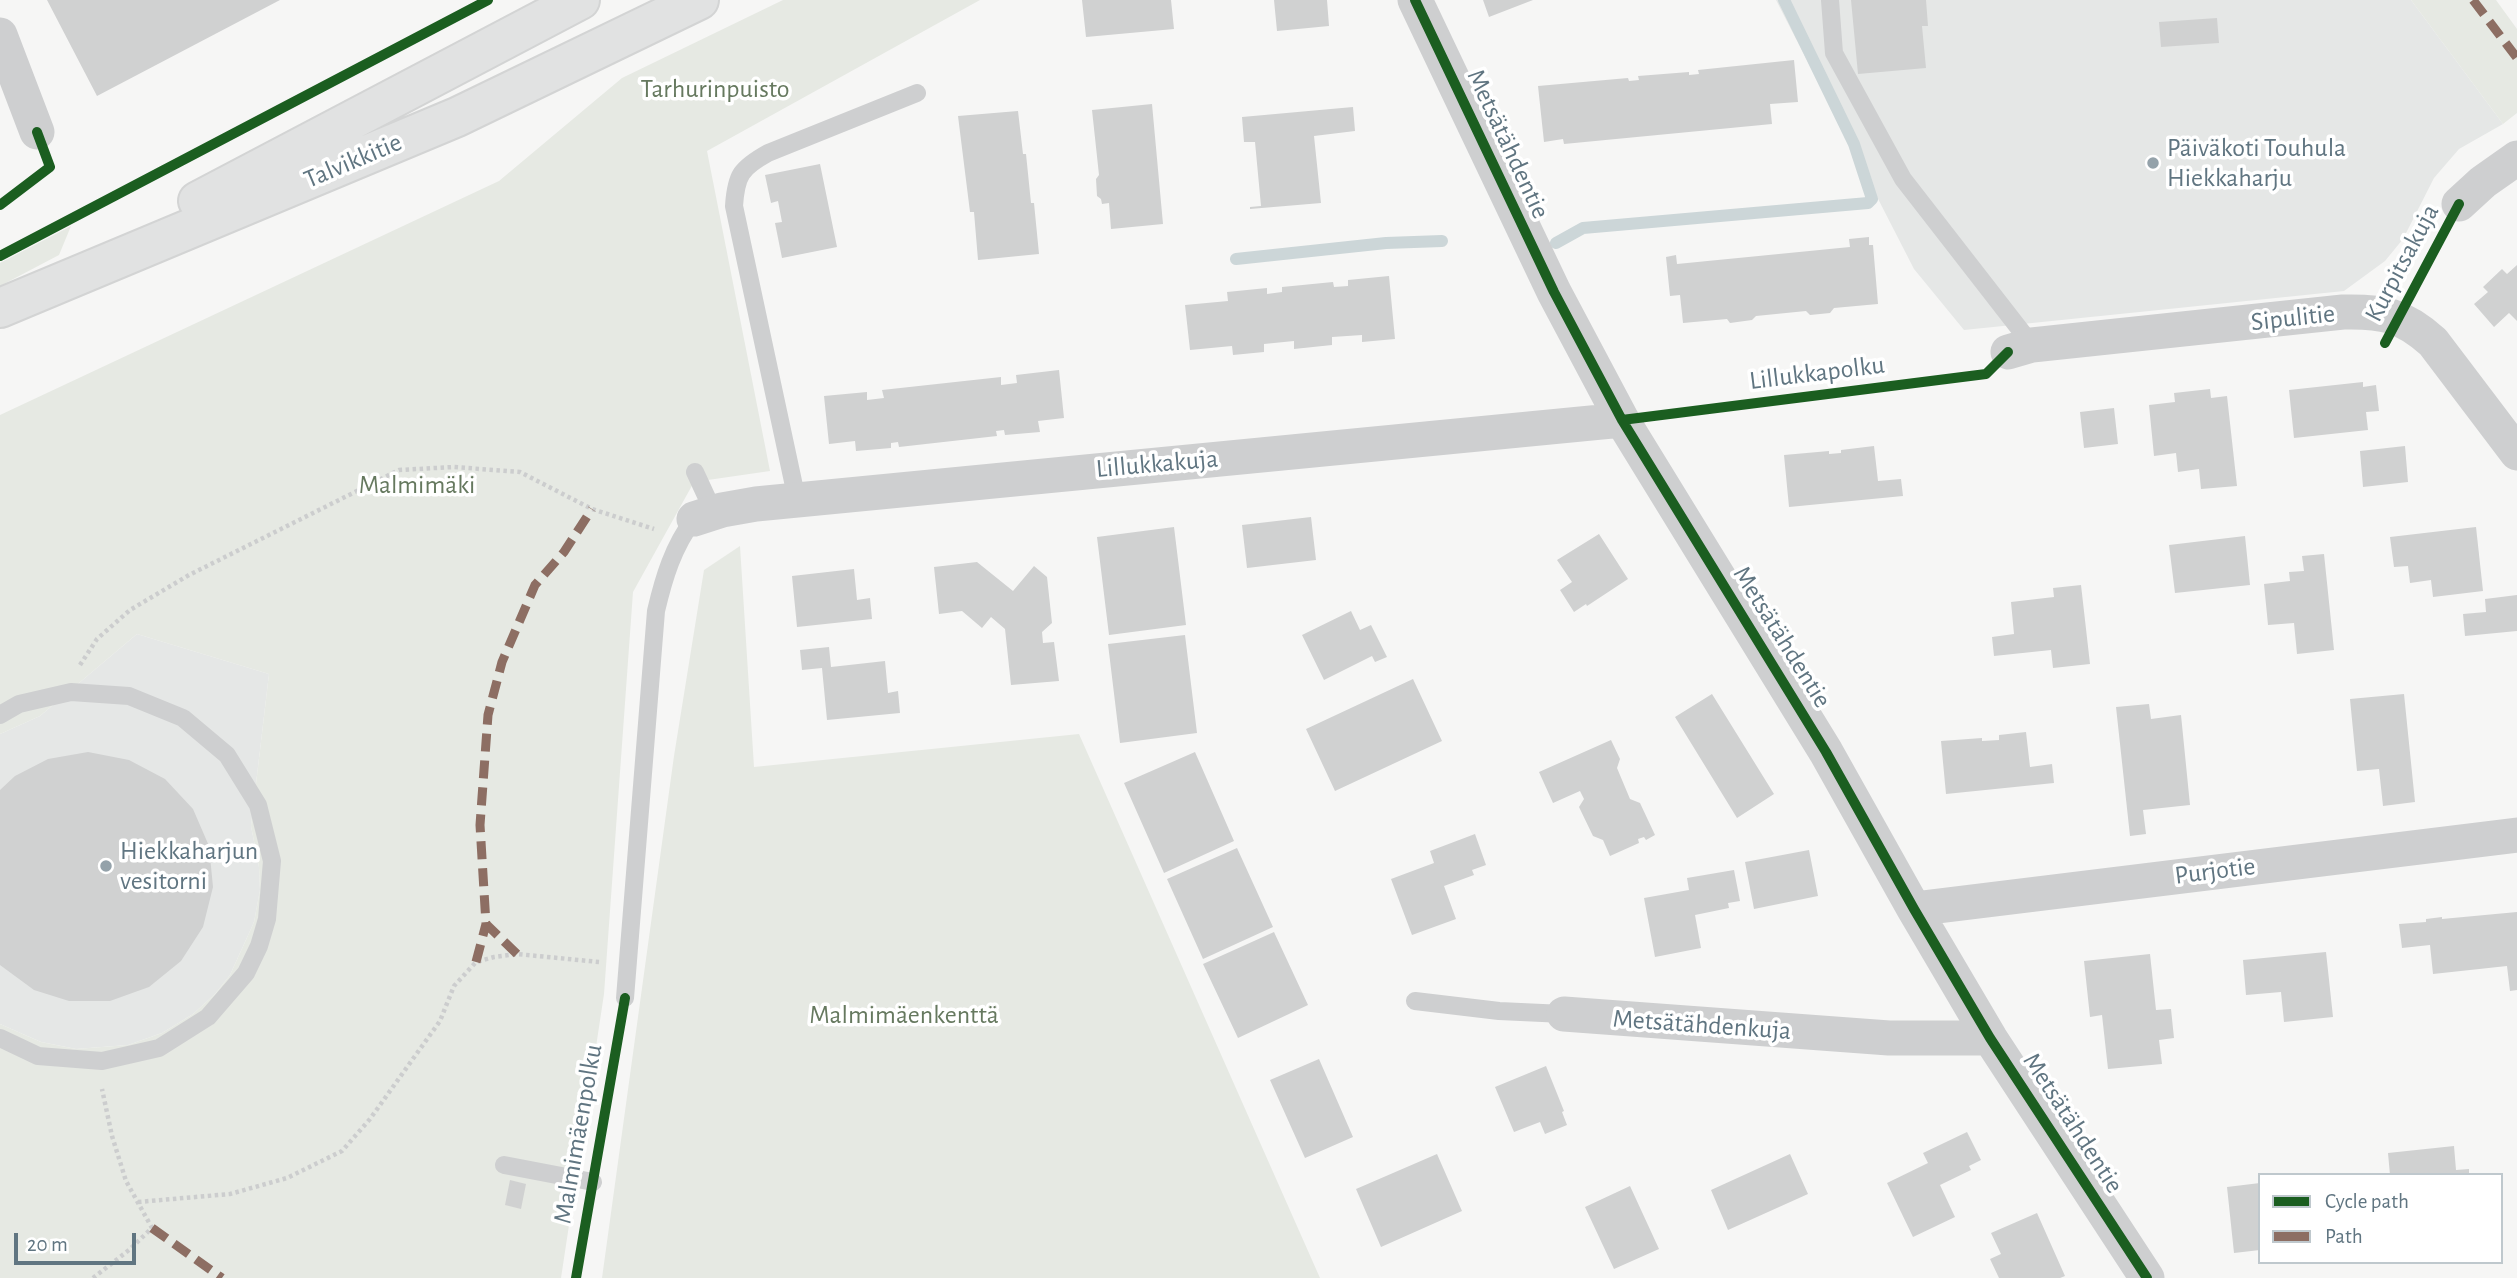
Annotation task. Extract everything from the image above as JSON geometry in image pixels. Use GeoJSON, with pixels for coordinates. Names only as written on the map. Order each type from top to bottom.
{"type":"FeatureCollection","features":[{"type":"Feature","properties":{"kind":"main road","name":"Talvikkitie"},"geometry":{"type":"LineString","coordinates":[[0,307],[580,0]]}},
{"type":"Feature","properties":{"kind":"main road","name":"Talvikkitie"},"geometry":{"type":"LineString","coordinates":[[0,307],[457,117],[699,0]]}},
{"type":"Feature","properties":{"kind":"street","name":"Metsätähdentie"},"geometry":{"type":"LineString","coordinates":[[1415,0],[1554,292],[1622,420],[1826,752],[1990,1038],[2147,1278]]}},
{"type":"Feature","properties":{"kind":"street"},"geometry":{"type":"LineString","coordinates":[[0,36],[37,132]]}},
{"type":"Feature","properties":{"kind":"street","name":"Kurpitsakuja"},"geometry":{"type":"LineString","coordinates":[[2459,204],[2483,182],[2517,158]]}},
{"type":"Feature","properties":{"kind":"street","name":"Sipulitie"},"geometry":{"type":"LineString","coordinates":[[2020,349],[2343,312],[2382,313],[2400,318],[2433,342],[2517,453]]}},
{"type":"Feature","properties":{"kind":"street","name":"Lillukkakuja"},"geometry":{"type":"LineString","coordinates":[[696,523],[756,504],[1622,420]]}},
{"type":"Feature","properties":{"kind":"street","name":"Purjotie"},"geometry":{"type":"LineString","coordinates":[[1914,909],[2517,835]]}},
{"type":"Feature","properties":{"kind":"street","name":"Metsätähdenkuja"},"geometry":{"type":"LineString","coordinates":[[1564,1014],[1889,1038],[1990,1038]]}},
{"type":"Feature","properties":{"kind":"lane"},"geometry":{"type":"LineString","coordinates":[[1830,0],[1834,53],[1903,179],[2020,349]]}},
{"type":"Feature","properties":{"kind":"lane"},"geometry":{"type":"LineString","coordinates":[[797,500],[734,206],[735,188],[747,165],[768,153],[917,93]]}},
{"type":"Feature","properties":{"kind":"lane"},"geometry":{"type":"LineString","coordinates":[[625,998],[656,611],[665,575],[696,523],[695,472]]}},
{"type":"Feature","properties":{"kind":"lane"},"geometry":{"type":"LineString","coordinates":[[0,715],[19,704],[71,692],[129,696],[183,718],[227,755],[258,805],[272,862],[267,919],[259,946],[246,973],[208,1017],[159,1048],[102,1061],[38,1056],[0,1038]]}},
{"type":"Feature","properties":{"kind":"lane","name":"Metsätähdenkuja"},"geometry":{"type":"LineString","coordinates":[[1415,1001],[1499,1011],[1564,1014]]}},
{"type":"Feature","properties":{"kind":"lane"},"geometry":{"type":"LineString","coordinates":[[504,1165],[593,1182]]}},
{"type":"Feature","properties":{"kind":"path"},"geometry":{"type":"LineString","coordinates":[[71,692],[79,666],[87,652],[97,639],[130,610],[188,575],[399,470],[454,467],[520,472],[592,509],[696,523]]}},
{"type":"Feature","properties":{"kind":"path"},"geometry":{"type":"LineString","coordinates":[[138,1202],[230,1194],[287,1178],[342,1151],[370,1119],[440,1021],[454,986],[476,962],[517,954],[627,965]]}},
{"type":"Feature","properties":{"kind":"path"},"geometry":{"type":"LineString","coordinates":[[93,1278],[152,1228],[126,1181],[112,1136],[102,1094],[102,1061]]}},
{"type":"Feature","properties":{"kind":"shaded area","name":"Päiväkoti Touhula Hiekkaharju"},"geometry":{"type":"Polygon","coordinates":[[[1776,0],[2411,0],[2503,124],[2459,149],[2434,178],[2403,239],[2385,261],[2344,291],[1964,330],[1914,269],[1776,0]]]}},
{"type":"Feature","properties":{"kind":"shaded area"},"geometry":{"type":"Polygon","coordinates":[[[137,634],[269,674],[251,826],[259,867],[260,890],[254,922],[230,975],[215,994],[193,1014],[162,1033],[128,1045],[76,1049],[41,1042],[0,1024],[0,734],[40,716],[137,634]]]}},
{"type":"Feature","properties":{"kind":"green space","name":"Malmimäki"},"geometry":{"type":"Polygon","coordinates":[[[783,0],[980,0],[707,151],[770,471],[694,482],[633,592],[604,994],[561,1278],[0,1278],[0,1024],[41,1042],[76,1049],[128,1045],[162,1033],[193,1014],[215,994],[230,975],[254,922],[260,890],[259,867],[251,826],[269,674],[137,634],[40,716],[0,734],[0,415],[499,181],[622,78],[783,0]]]}},
{"type":"Feature","properties":{"kind":"green space"},"geometry":{"type":"Polygon","coordinates":[[[2411,0],[2496,0],[2517,29],[2517,113],[2503,124],[2411,0]]]}},
{"type":"Feature","properties":{"kind":"green space"},"geometry":{"type":"Polygon","coordinates":[[[71,226],[59,255],[0,286],[0,263],[71,226]]]}},
{"type":"Feature","properties":{"kind":"green space","name":"Malmimäenkenttä"},"geometry":{"type":"Polygon","coordinates":[[[740,546],[754,767],[1079,734],[1320,1278],[602,1278],[674,756],[704,570],[740,546]]]}},
{"type":"Feature","properties":{"kind":"building"},"geometry":{"type":"Polygon","coordinates":[[[47,0],[280,0],[97,96],[47,0]]]}},
{"type":"Feature","properties":{"kind":"building"},"geometry":{"type":"Polygon","coordinates":[[[1082,0],[1171,0],[1174,29],[1086,37],[1082,0]]]}},
{"type":"Feature","properties":{"kind":"building"},"geometry":{"type":"Polygon","coordinates":[[[1274,0],[1327,0],[1329,26],[1277,31],[1274,0]]]}},
{"type":"Feature","properties":{"kind":"building"},"geometry":{"type":"Polygon","coordinates":[[[1483,0],[1533,0],[1489,17],[1483,0]]]}},
{"type":"Feature","properties":{"kind":"building"},"geometry":{"type":"Polygon","coordinates":[[[1851,0],[1926,0],[1928,26],[1922,26],[1926,68],[1858,74],[1851,0]]]}},
{"type":"Feature","properties":{"kind":"building"},"geometry":{"type":"Polygon","coordinates":[[[2217,18],[2219,43],[2161,47],[2159,22],[2217,18]]]}},
{"type":"Feature","properties":{"kind":"building"},"geometry":{"type":"Polygon","coordinates":[[[1794,60],[1798,102],[1770,104],[1772,124],[1564,144],[1563,139],[1544,142],[1538,86],[1628,78],[1629,81],[1639,80],[1638,76],[1689,72],[1689,75],[1699,74],[1698,70],[1794,60]]]}},
{"type":"Feature","properties":{"kind":"building"},"geometry":{"type":"Polygon","coordinates":[[[1152,104],[1163,224],[1111,229],[1109,203],[1102,204],[1097,196],[1096,179],[1099,175],[1092,110],[1152,104]]]}},
{"type":"Feature","properties":{"kind":"building"},"geometry":{"type":"Polygon","coordinates":[[[1353,107],[1355,131],[1314,136],[1321,203],[1250,209],[1261,206],[1255,142],[1244,142],[1242,117],[1353,107]]]}},
{"type":"Feature","properties":{"kind":"building"},"geometry":{"type":"Polygon","coordinates":[[[1018,111],[1031,203],[1034,203],[1039,254],[978,260],[974,212],[970,212],[958,116],[1018,111]]]}},
{"type":"Feature","properties":{"kind":"building"},"geometry":{"type":"Polygon","coordinates":[[[820,164],[837,247],[782,258],[775,223],[782,222],[778,201],[771,203],[765,175],[820,164]]]}},
{"type":"Feature","properties":{"kind":"building"},"geometry":{"type":"Polygon","coordinates":[[[1869,237],[1869,245],[1873,245],[1878,304],[1834,308],[1830,313],[1810,315],[1806,311],[1756,316],[1752,320],[1730,323],[1727,319],[1683,323],[1680,295],[1670,296],[1666,257],[1676,255],[1677,264],[1850,247],[1849,239],[1869,237]]]}},
{"type":"Feature","properties":{"kind":"building"},"geometry":{"type":"Polygon","coordinates":[[[2517,265],[2517,321],[2509,313],[2494,327],[2474,304],[2488,292],[2483,287],[2502,269],[2507,274],[2517,265]]]}},
{"type":"Feature","properties":{"kind":"building"},"geometry":{"type":"Polygon","coordinates":[[[1389,276],[1395,339],[1362,342],[1362,335],[1332,337],[1332,345],[1294,349],[1294,341],[1264,344],[1264,352],[1233,355],[1232,346],[1190,350],[1185,305],[1228,301],[1227,292],[1267,288],[1267,294],[1282,292],[1282,287],[1333,282],[1334,287],[1348,286],[1348,280],[1389,276]]]}},
{"type":"Feature","properties":{"kind":"building"},"geometry":{"type":"Polygon","coordinates":[[[1059,370],[1064,418],[1038,421],[1040,432],[1005,435],[1004,430],[996,431],[997,436],[899,447],[898,442],[891,443],[891,448],[856,451],[855,441],[829,444],[824,396],[867,392],[867,400],[884,398],[882,390],[1001,377],[1001,385],[1017,383],[1016,375],[1059,370]]]}},
{"type":"Feature","properties":{"kind":"building"},"geometry":{"type":"Polygon","coordinates":[[[2363,382],[2363,387],[2376,385],[2379,411],[2366,412],[2368,430],[2294,438],[2289,390],[2363,382]]]}},
{"type":"Feature","properties":{"kind":"building"},"geometry":{"type":"Polygon","coordinates":[[[2210,389],[2211,398],[2227,396],[2237,486],[2201,489],[2199,469],[2178,472],[2176,453],[2154,456],[2149,405],[2175,402],[2174,393],[2210,389]]]}},
{"type":"Feature","properties":{"kind":"building"},"geometry":{"type":"Polygon","coordinates":[[[2114,408],[2118,444],[2084,448],[2080,412],[2114,408]]]}},
{"type":"Feature","properties":{"kind":"building"},"geometry":{"type":"Polygon","coordinates":[[[1874,446],[1878,481],[1901,479],[1903,496],[1789,507],[1784,455],[1829,451],[1829,454],[1841,453],[1841,450],[1874,446]]]}},
{"type":"Feature","properties":{"kind":"building"},"geometry":{"type":"Polygon","coordinates":[[[2405,446],[2408,482],[2363,487],[2360,451],[2405,446]]]}},
{"type":"Feature","properties":{"kind":"building"},"geometry":{"type":"Polygon","coordinates":[[[1311,517],[1316,560],[1247,568],[1242,525],[1311,517]]]}},
{"type":"Feature","properties":{"kind":"building"},"geometry":{"type":"Polygon","coordinates":[[[1174,527],[1186,625],[1109,635],[1097,537],[1174,527]]]}},
{"type":"Feature","properties":{"kind":"building"},"geometry":{"type":"Polygon","coordinates":[[[2476,527],[2483,591],[2433,597],[2431,580],[2410,583],[2408,566],[2394,567],[2390,537],[2476,527]]]}},
{"type":"Feature","properties":{"kind":"building"},"geometry":{"type":"Polygon","coordinates":[[[1599,534],[1628,579],[1574,612],[1560,590],[1572,582],[1557,560],[1599,534]]]}},
{"type":"Feature","properties":{"kind":"building"},"geometry":{"type":"Polygon","coordinates":[[[2245,536],[2250,585],[2175,593],[2169,545],[2245,536]]]}},
{"type":"Feature","properties":{"kind":"building"},"geometry":{"type":"Polygon","coordinates":[[[2324,554],[2334,650],[2297,654],[2294,623],[2268,625],[2264,584],[2290,581],[2289,572],[2304,571],[2302,556],[2324,554]]]}},
{"type":"Feature","properties":{"kind":"building"},"geometry":{"type":"Polygon","coordinates":[[[977,562],[1013,591],[1034,566],[1047,577],[1052,623],[1042,632],[1043,643],[1054,642],[1059,681],[1011,685],[1005,629],[991,617],[982,628],[962,611],[939,614],[934,567],[977,562]]]}},
{"type":"Feature","properties":{"kind":"building"},"geometry":{"type":"Polygon","coordinates":[[[854,569],[857,600],[870,598],[872,619],[797,627],[792,576],[854,569]]]}},
{"type":"Feature","properties":{"kind":"building"},"geometry":{"type":"Polygon","coordinates":[[[2081,585],[2090,664],[2053,668],[2051,650],[1994,656],[1992,637],[2014,634],[2011,602],[2054,597],[2053,588],[2081,585]]]}},
{"type":"Feature","properties":{"kind":"building"},"geometry":{"type":"Polygon","coordinates":[[[2517,595],[2517,631],[2465,636],[2463,614],[2486,612],[2485,599],[2517,595]]]}},
{"type":"Feature","properties":{"kind":"building"},"geometry":{"type":"Polygon","coordinates":[[[1351,611],[1360,630],[1371,625],[1387,657],[1375,662],[1372,656],[1324,680],[1302,635],[1351,611]]]}},
{"type":"Feature","properties":{"kind":"building"},"geometry":{"type":"Polygon","coordinates":[[[1185,635],[1197,733],[1120,743],[1108,644],[1185,635]]]}},
{"type":"Feature","properties":{"kind":"building"},"geometry":{"type":"Polygon","coordinates":[[[829,647],[831,667],[885,661],[888,693],[898,691],[900,713],[827,720],[822,668],[802,670],[800,650],[829,647]]]}},
{"type":"Feature","properties":{"kind":"building"},"geometry":{"type":"Polygon","coordinates":[[[1413,679],[1442,741],[1335,791],[1306,729],[1413,679]]]}},
{"type":"Feature","properties":{"kind":"building"},"geometry":{"type":"Polygon","coordinates":[[[1712,694],[1774,794],[1737,818],[1675,717],[1712,694]]]}},
{"type":"Feature","properties":{"kind":"building"},"geometry":{"type":"Polygon","coordinates":[[[2404,694],[2415,802],[2383,806],[2379,769],[2357,771],[2350,699],[2404,694]]]}},
{"type":"Feature","properties":{"kind":"building"},"geometry":{"type":"Polygon","coordinates":[[[2149,704],[2151,719],[2181,715],[2190,805],[2143,810],[2146,834],[2130,836],[2116,707],[2149,704]]]}},
{"type":"Feature","properties":{"kind":"building"},"geometry":{"type":"Polygon","coordinates":[[[2026,732],[2030,767],[2052,764],[2054,783],[1946,794],[1941,741],[1982,738],[1982,741],[1999,740],[1999,735],[2026,732]]]}},
{"type":"Feature","properties":{"kind":"building"},"geometry":{"type":"Polygon","coordinates":[[[1611,740],[1620,759],[1617,768],[1630,799],[1640,803],[1655,835],[1646,840],[1644,837],[1638,839],[1639,843],[1610,856],[1603,840],[1593,836],[1579,807],[1584,799],[1580,791],[1553,803],[1539,772],[1611,740]]]}},
{"type":"Feature","properties":{"kind":"building","name":"Hiekkaharjun vesitorni"},"geometry":{"type":"Polygon","coordinates":[[[88,752],[129,760],[165,779],[193,809],[209,846],[213,887],[203,927],[181,961],[149,987],[110,1001],[69,1001],[34,990],[0,965],[0,790],[15,776],[48,759],[88,752]]]}},
{"type":"Feature","properties":{"kind":"building"},"geometry":{"type":"Polygon","coordinates":[[[1195,752],[1234,841],[1164,873],[1124,783],[1195,752]]]}},
{"type":"Feature","properties":{"kind":"building"},"geometry":{"type":"Polygon","coordinates":[[[1475,834],[1486,865],[1472,870],[1474,875],[1444,886],[1456,919],[1412,935],[1391,879],[1434,863],[1430,851],[1475,834]]]}},
{"type":"Feature","properties":{"kind":"building"},"geometry":{"type":"Polygon","coordinates":[[[1237,848],[1273,927],[1203,959],[1167,879],[1237,848]]]}},
{"type":"Feature","properties":{"kind":"building"},"geometry":{"type":"Polygon","coordinates":[[[1809,850],[1818,896],[1754,909],[1745,862],[1809,850]]]}},
{"type":"Feature","properties":{"kind":"building"},"geometry":{"type":"Polygon","coordinates":[[[1734,870],[1740,901],[1728,903],[1729,908],[1695,915],[1701,948],[1655,957],[1644,898],[1689,890],[1687,878],[1734,870]]]}},
{"type":"Feature","properties":{"kind":"building"},"geometry":{"type":"Polygon","coordinates":[[[2517,912],[2517,990],[2510,991],[2507,966],[2433,974],[2430,945],[2402,948],[2399,924],[2426,922],[2426,919],[2442,917],[2517,912]]]}},
{"type":"Feature","properties":{"kind":"building"},"geometry":{"type":"Polygon","coordinates":[[[1274,932],[1308,1005],[1238,1038],[1203,964],[1274,932]]]}},
{"type":"Feature","properties":{"kind":"building"},"geometry":{"type":"Polygon","coordinates":[[[2326,952],[2333,1017],[2284,1022],[2281,992],[2246,995],[2243,960],[2326,952]]]}},
{"type":"Feature","properties":{"kind":"building"},"geometry":{"type":"Polygon","coordinates":[[[2150,954],[2156,1010],[2171,1009],[2174,1038],[2159,1040],[2162,1064],[2108,1069],[2102,1015],[2090,1017],[2084,961],[2150,954]]]}},
{"type":"Feature","properties":{"kind":"building"},"geometry":{"type":"Polygon","coordinates":[[[1319,1059],[1353,1137],[1305,1158],[1270,1080],[1319,1059]]]}},
{"type":"Feature","properties":{"kind":"building"},"geometry":{"type":"Polygon","coordinates":[[[1546,1066],[1567,1125],[1545,1134],[1540,1122],[1514,1132],[1495,1087],[1546,1066]]]}},
{"type":"Feature","properties":{"kind":"building"},"geometry":{"type":"Polygon","coordinates":[[[1967,1132],[1981,1160],[1969,1166],[1971,1170],[1940,1185],[1955,1217],[1913,1237],[1887,1183],[1928,1163],[1923,1153],[1967,1132]]]}},
{"type":"Feature","properties":{"kind":"building"},"geometry":{"type":"Polygon","coordinates":[[[2454,1146],[2456,1170],[2469,1169],[2469,1173],[2390,1173],[2388,1153],[2454,1146]]]}},
{"type":"Feature","properties":{"kind":"building"},"geometry":{"type":"Polygon","coordinates":[[[1437,1154],[1462,1211],[1381,1247],[1356,1189],[1437,1154]]]}},
{"type":"Feature","properties":{"kind":"building"},"geometry":{"type":"Polygon","coordinates":[[[1790,1154],[1808,1194],[1728,1230],[1711,1190],[1790,1154]]]}},
{"type":"Feature","properties":{"kind":"building"},"geometry":{"type":"Polygon","coordinates":[[[510,1180],[526,1184],[521,1209],[505,1205],[510,1180]]]}},
{"type":"Feature","properties":{"kind":"building"},"geometry":{"type":"Polygon","coordinates":[[[2258,1183],[2258,1250],[2234,1253],[2227,1187],[2258,1183]]]}},
{"type":"Feature","properties":{"kind":"building"},"geometry":{"type":"Polygon","coordinates":[[[1630,1186],[1659,1249],[1614,1269],[1585,1207],[1630,1186]]]}},
{"type":"Feature","properties":{"kind":"building"},"geometry":{"type":"Polygon","coordinates":[[[2037,1213],[2065,1276],[1999,1278],[1990,1259],[2001,1254],[1991,1233],[2037,1213]]]}},
{"type":"Feature","properties":{"kind":"waterway"},"geometry":{"type":"LineString","coordinates":[[1556,243],[1583,228],[1868,203],[1872,199],[1854,144],[1784,0]]}},
{"type":"Feature","properties":{"kind":"waterway"},"geometry":{"type":"LineString","coordinates":[[1236,259],[1386,243],[1442,241]]}},
{"type":"Feature","properties":{"kind":"marked path"},"geometry":{"type":"LineString","coordinates":[[2473,0],[2517,58]]}},
{"type":"Feature","properties":{"kind":"marked path"},"geometry":{"type":"LineString","coordinates":[[517,954],[486,924],[480,825],[488,715],[502,662],[535,585],[564,552],[592,509]]}},
{"type":"Feature","properties":{"kind":"marked path"},"geometry":{"type":"LineString","coordinates":[[476,962],[486,924]]}},
{"type":"Feature","properties":{"kind":"marked path"},"geometry":{"type":"LineString","coordinates":[[152,1228],[222,1278]]}},
{"type":"Feature","properties":{"kind":"cycle path"},"geometry":{"type":"LineString","coordinates":[[0,256],[488,0]]}},
{"type":"Feature","properties":{"kind":"cycle path"},"geometry":{"type":"LineString","coordinates":[[1415,0],[1554,292],[1622,420],[1826,752],[1990,1038],[2147,1278]]}},
{"type":"Feature","properties":{"kind":"cycle path"},"geometry":{"type":"LineString","coordinates":[[0,205],[50,167],[37,132]]}},
{"type":"Feature","properties":{"kind":"cycle path"},"geometry":{"type":"LineString","coordinates":[[2385,343],[2459,204]]}},
{"type":"Feature","properties":{"kind":"cycle path","name":"Lillukkapolku"},"geometry":{"type":"LineString","coordinates":[[1622,420],[1986,374],[2008,352]]}},
{"type":"Feature","properties":{"kind":"cycle path","name":"Malmimäenpolku"},"geometry":{"type":"LineString","coordinates":[[576,1278],[625,998]]}},
{"type":"Feature","properties":{"kind":"place","name":"Päiväkoti Touhula Hiekkaharju"},"geometry":{"type":"Point","coordinates":[2153,163]}},
{"type":"Feature","properties":{"kind":"place","name":"Hiekkaharjun vesitorni"},"geometry":{"type":"Point","coordinates":[106,866]}},
{"type":"Feature","properties":{"kind":"park label","name":"Tarhurinpuisto"},"geometry":{"type":"Point","coordinates":[715,89]}}]}
